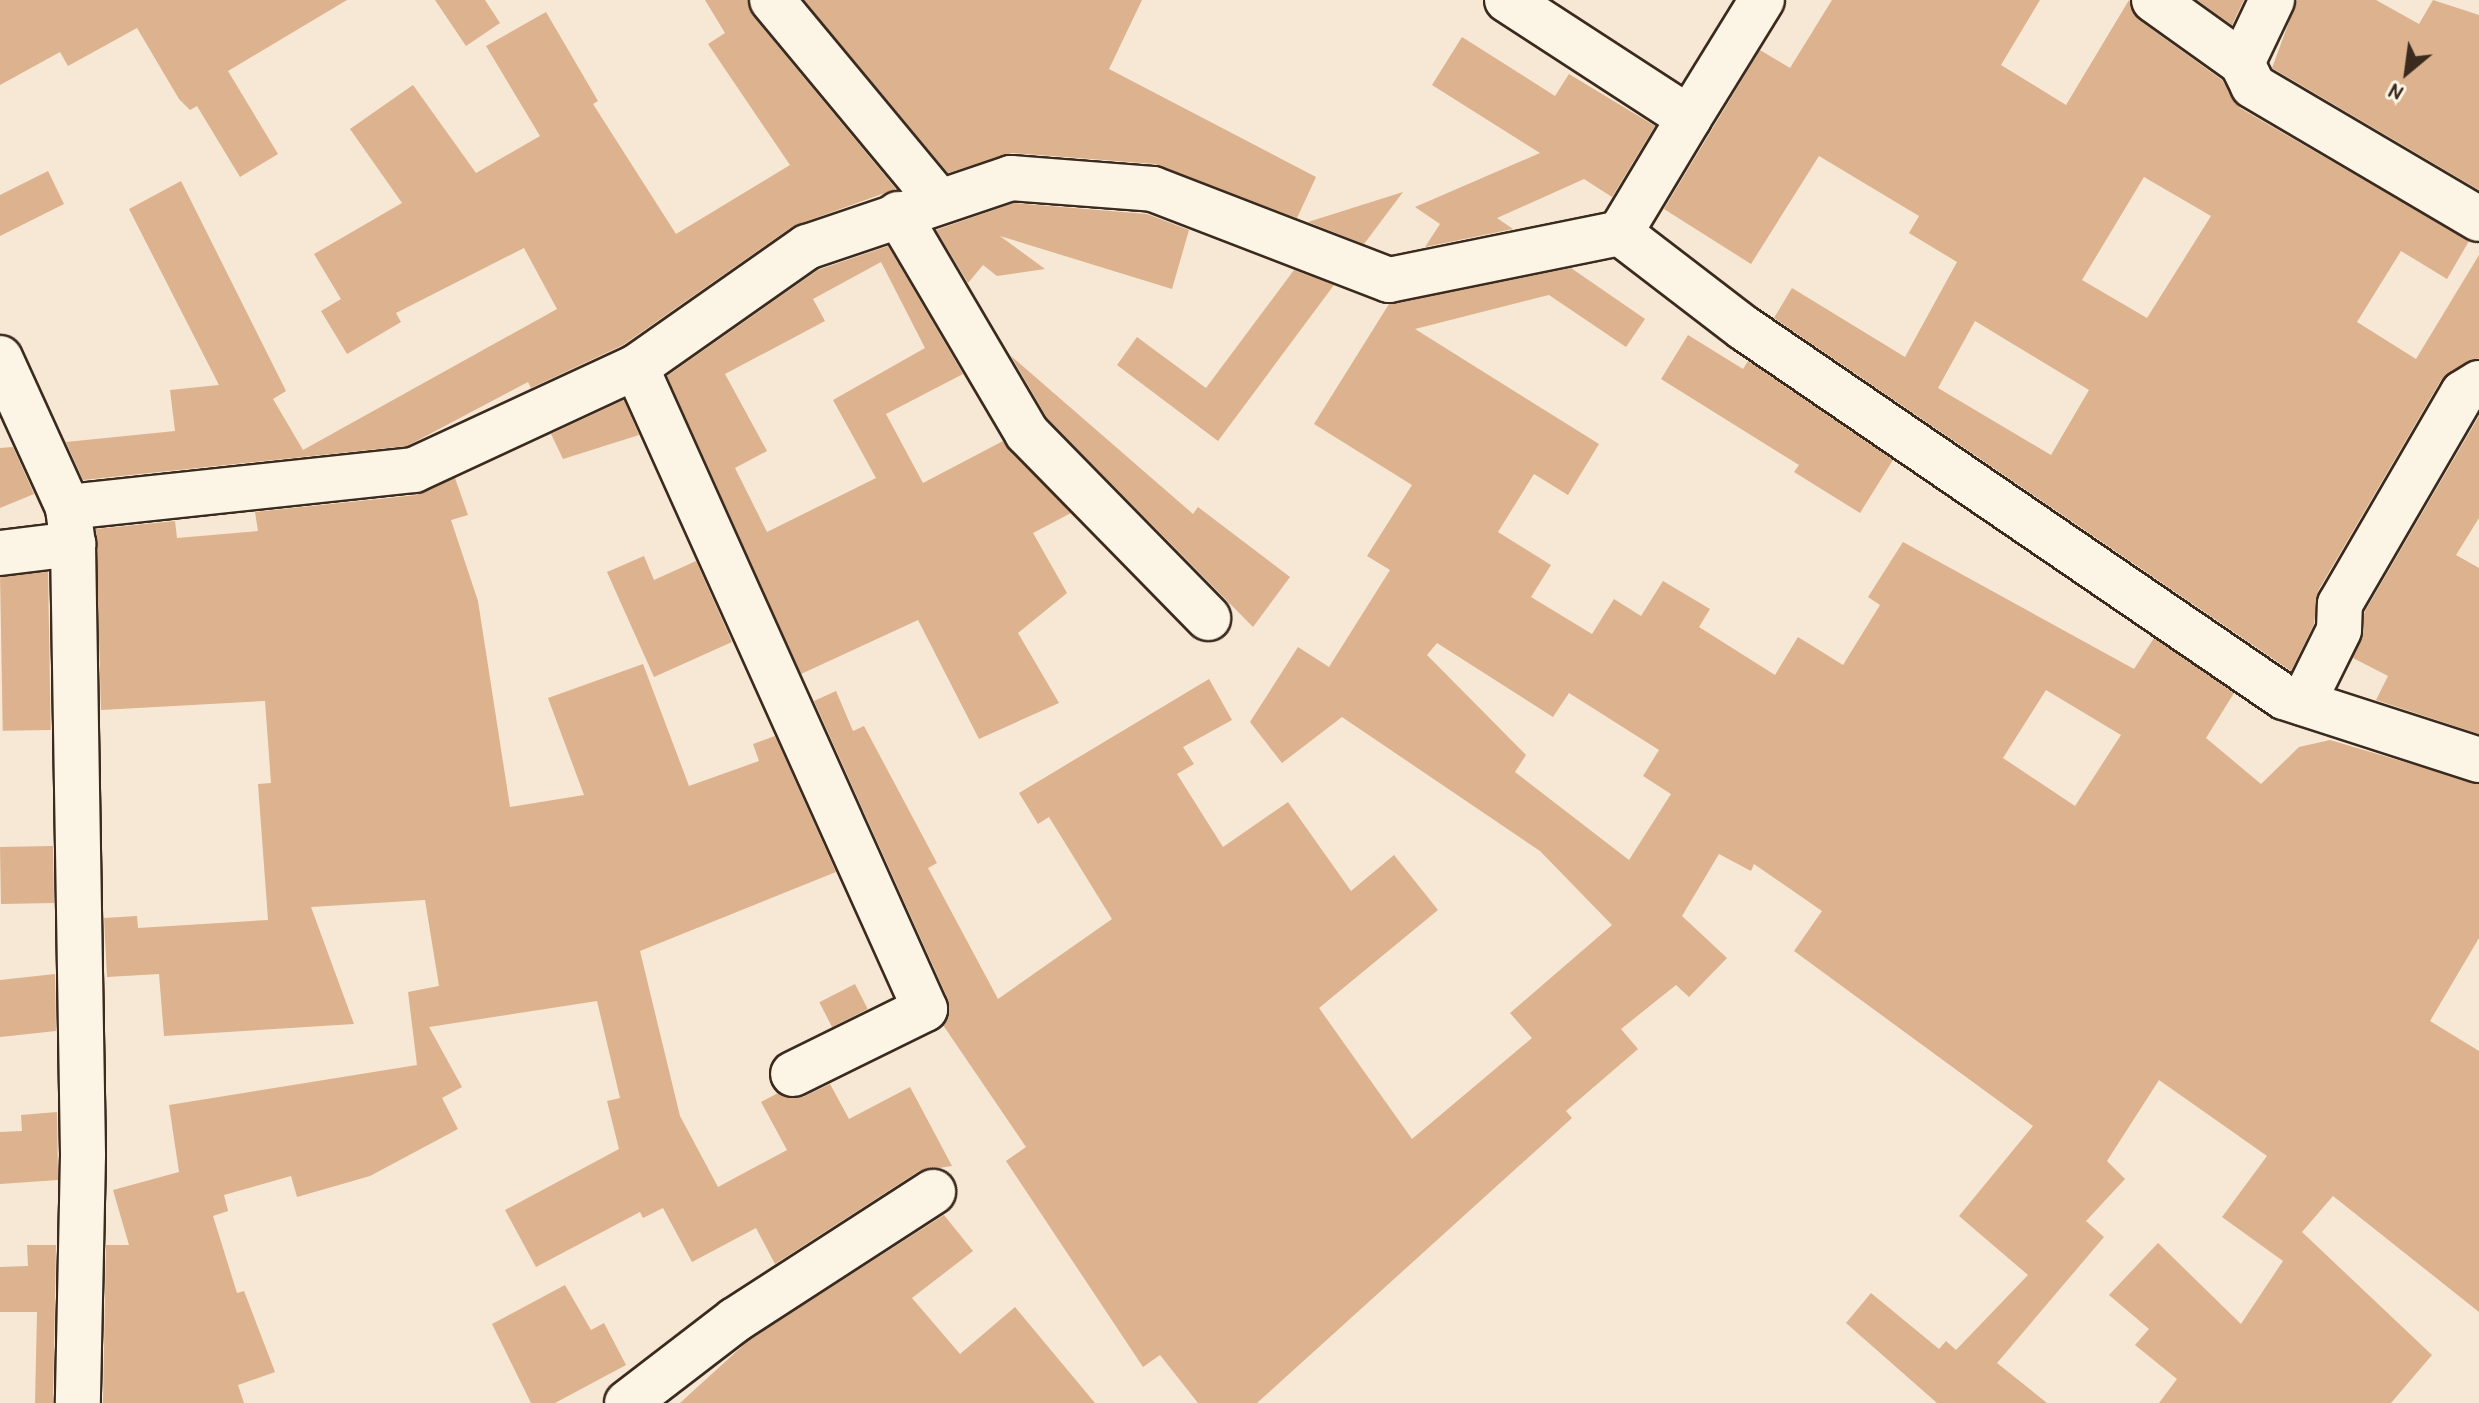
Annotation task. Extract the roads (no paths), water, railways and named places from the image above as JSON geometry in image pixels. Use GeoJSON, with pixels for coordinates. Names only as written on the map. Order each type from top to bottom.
{"type":"FeatureCollection","features":[{"type":"Feature","properties":{"kind":"street"},"geometry":{"type":"LineString","coordinates":[[772,0],[917,206],[1027,433],[1208,618]]}},
{"type":"Feature","properties":{"kind":"street"},"geometry":{"type":"LineString","coordinates":[[1507,0],[1689,118]]}},
{"type":"Feature","properties":{"kind":"street"},"geometry":{"type":"LineString","coordinates":[[1620,233],[1762,0]]}},
{"type":"Feature","properties":{"kind":"street"},"geometry":{"type":"LineString","coordinates":[[2154,0],[2242,63],[2253,86],[2479,219]]}},
{"type":"Feature","properties":{"kind":"street"},"geometry":{"type":"LineString","coordinates":[[2242,63],[2272,0]]}},
{"type":"Feature","properties":{"kind":"street"},"geometry":{"type":"LineString","coordinates":[[0,553],[71,526],[414,470],[636,367],[807,247],[917,206],[1011,178],[1153,189],[1389,280],[1620,233],[1925,454],[2284,697],[2479,760]]}},
{"type":"Feature","properties":{"kind":"street"},"geometry":{"type":"LineString","coordinates":[[0,358],[71,526],[83,1155],[78,1403]]}},
{"type":"Feature","properties":{"kind":"street"},"geometry":{"type":"LineString","coordinates":[[636,367],[925,1009],[793,1074]]}},
{"type":"Feature","properties":{"kind":"street"},"geometry":{"type":"LineString","coordinates":[[2303,703],[2339,630],[2340,604],[2463,393],[2479,383]]}},
{"type":"Feature","properties":{"kind":"street"},"geometry":{"type":"LineString","coordinates":[[627,1403],[735,1320],[933,1192]]}}]}
